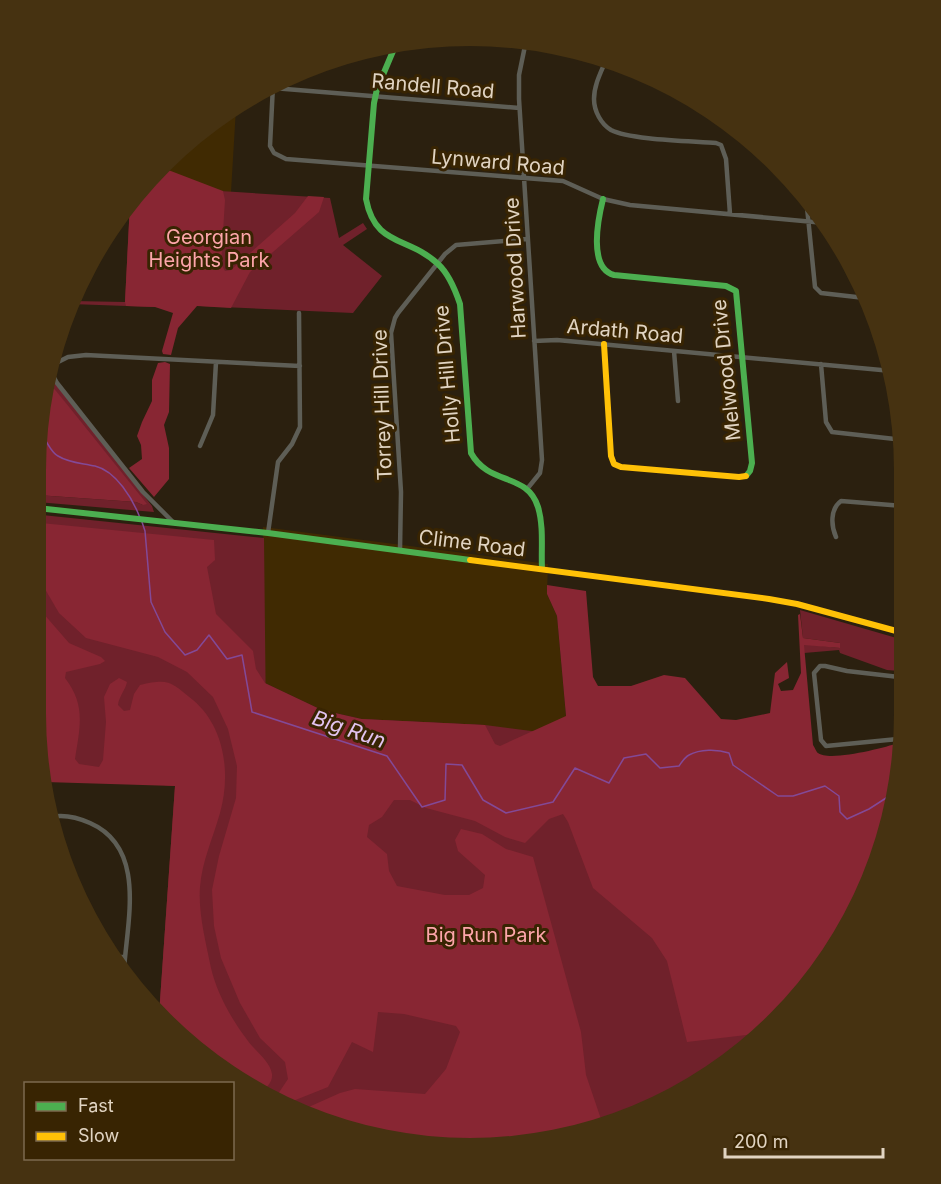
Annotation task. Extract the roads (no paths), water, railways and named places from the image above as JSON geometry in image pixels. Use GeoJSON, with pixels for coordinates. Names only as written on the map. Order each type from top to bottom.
{"type":"FeatureCollection","features":[{"type":"Feature","properties":{"kind":"street","name":"Harwood Drive"},"geometry":{"type":"LineString","coordinates":[[524,50],[519,75],[519,108],[542,460],[540,473],[527,489]]}},
{"type":"Feature","properties":{"kind":"street","name":"Holly Hill Drive"},"geometry":{"type":"LineString","coordinates":[[392,54],[376,96],[368,166],[366,199],[368,214],[375,227],[387,236],[425,254],[437,263],[453,283],[460,304],[470,446],[474,460],[483,471],[518,482],[527,489]]}},
{"type":"Feature","properties":{"kind":"street"},"geometry":{"type":"LineString","coordinates":[[603,68],[594,92],[594,101],[599,118],[612,130],[629,135],[716,143],[721,146],[726,159],[730,214]]}},
{"type":"Feature","properties":{"kind":"street","name":"Randell Road"},"geometry":{"type":"LineString","coordinates":[[287,88],[519,108]]}},
{"type":"Feature","properties":{"kind":"street","name":"Lynward Road"},"geometry":{"type":"LineString","coordinates":[[272,96],[269,139],[274,153],[286,159],[570,183],[603,199],[630,205],[814,222]]}},
{"type":"Feature","properties":{"kind":"street","name":"Melwood Drive"},"geometry":{"type":"LineString","coordinates":[[603,199],[597,221],[599,258],[602,268],[607,273],[726,286],[734,289],[738,296],[752,463],[750,473],[745,477],[739,477],[621,467],[614,464],[611,456],[604,344]]}},
{"type":"Feature","properties":{"kind":"street"},"geometry":{"type":"LineString","coordinates":[[807,212],[813,278],[817,290],[857,297]]}},
{"type":"Feature","properties":{"kind":"street","name":"Torrey Hill Drive"},"geometry":{"type":"LineString","coordinates":[[400,550],[401,492],[393,325],[399,313],[437,263],[456,245],[527,239]]}},
{"type":"Feature","properties":{"kind":"street"},"geometry":{"type":"LineString","coordinates":[[268,533],[278,462],[292,444],[300,427],[299,314]]}},
{"type":"Feature","properties":{"kind":"street","name":"Ardath Road"},"geometry":{"type":"LineString","coordinates":[[534,341],[557,340],[882,370]]}},
{"type":"Feature","properties":{"kind":"street"},"geometry":{"type":"LineString","coordinates":[[674,351],[678,401]]}},
{"type":"Feature","properties":{"kind":"street"},"geometry":{"type":"LineString","coordinates":[[61,360],[68,357],[86,355],[300,366]]}},
{"type":"Feature","properties":{"kind":"street"},"geometry":{"type":"LineString","coordinates":[[200,446],[213,415],[216,362]]}},
{"type":"Feature","properties":{"kind":"street"},"geometry":{"type":"LineString","coordinates":[[821,364],[826,422],[832,432],[894,439]]}},
{"type":"Feature","properties":{"kind":"street"},"geometry":{"type":"LineString","coordinates":[[57,380],[143,492],[173,522]]}},
{"type":"Feature","properties":{"kind":"street"},"geometry":{"type":"LineString","coordinates":[[527,489],[535,499],[540,513],[542,569]]}},
{"type":"Feature","properties":{"kind":"street"},"geometry":{"type":"LineString","coordinates":[[836,537],[833,531],[833,510],[841,501],[894,505]]}},
{"type":"Feature","properties":{"kind":"street","name":"Clime Road"},"geometry":{"type":"LineString","coordinates":[[46,509],[268,533],[797,604],[894,631]]}},
{"type":"Feature","properties":{"kind":"street"},"geometry":{"type":"LineString","coordinates":[[894,676],[825,666],[816,669],[814,673],[823,743],[829,747],[894,739]]}},
{"type":"Feature","properties":{"kind":"street"},"geometry":{"type":"LineString","coordinates":[[60,817],[73,817],[104,830],[123,854],[129,872],[130,891],[125,957]]}},
{"type":"Feature","properties":{"kind":"waterway","name":"Big Run"},"geometry":{"type":"LineString","coordinates":[[47,442],[58,456],[95,466],[110,474],[123,487],[140,518]]}},
{"type":"Feature","properties":{"kind":"waterway","name":"Big Run"},"geometry":{"type":"LineString","coordinates":[[142,522],[145,531],[151,602],[165,632],[185,655],[197,650],[209,635],[227,659],[242,655],[252,712],[387,756],[422,807],[445,800],[446,764],[462,765],[483,800],[506,813],[553,802],[575,768],[609,783],[624,758],[646,754],[660,768],[679,766],[689,755],[709,750],[729,753],[733,765],[778,796],[793,796],[825,786],[839,796],[840,812],[847,819],[885,798]]}},
{"type":"Feature","properties":{"kind":"park label","name":"Georgian Heights Park"},"geometry":{"type":"Point","coordinates":[209,248]}},
{"type":"Feature","properties":{"kind":"park label","name":"Big Run Park"},"geometry":{"type":"Point","coordinates":[486,935]}}]}
